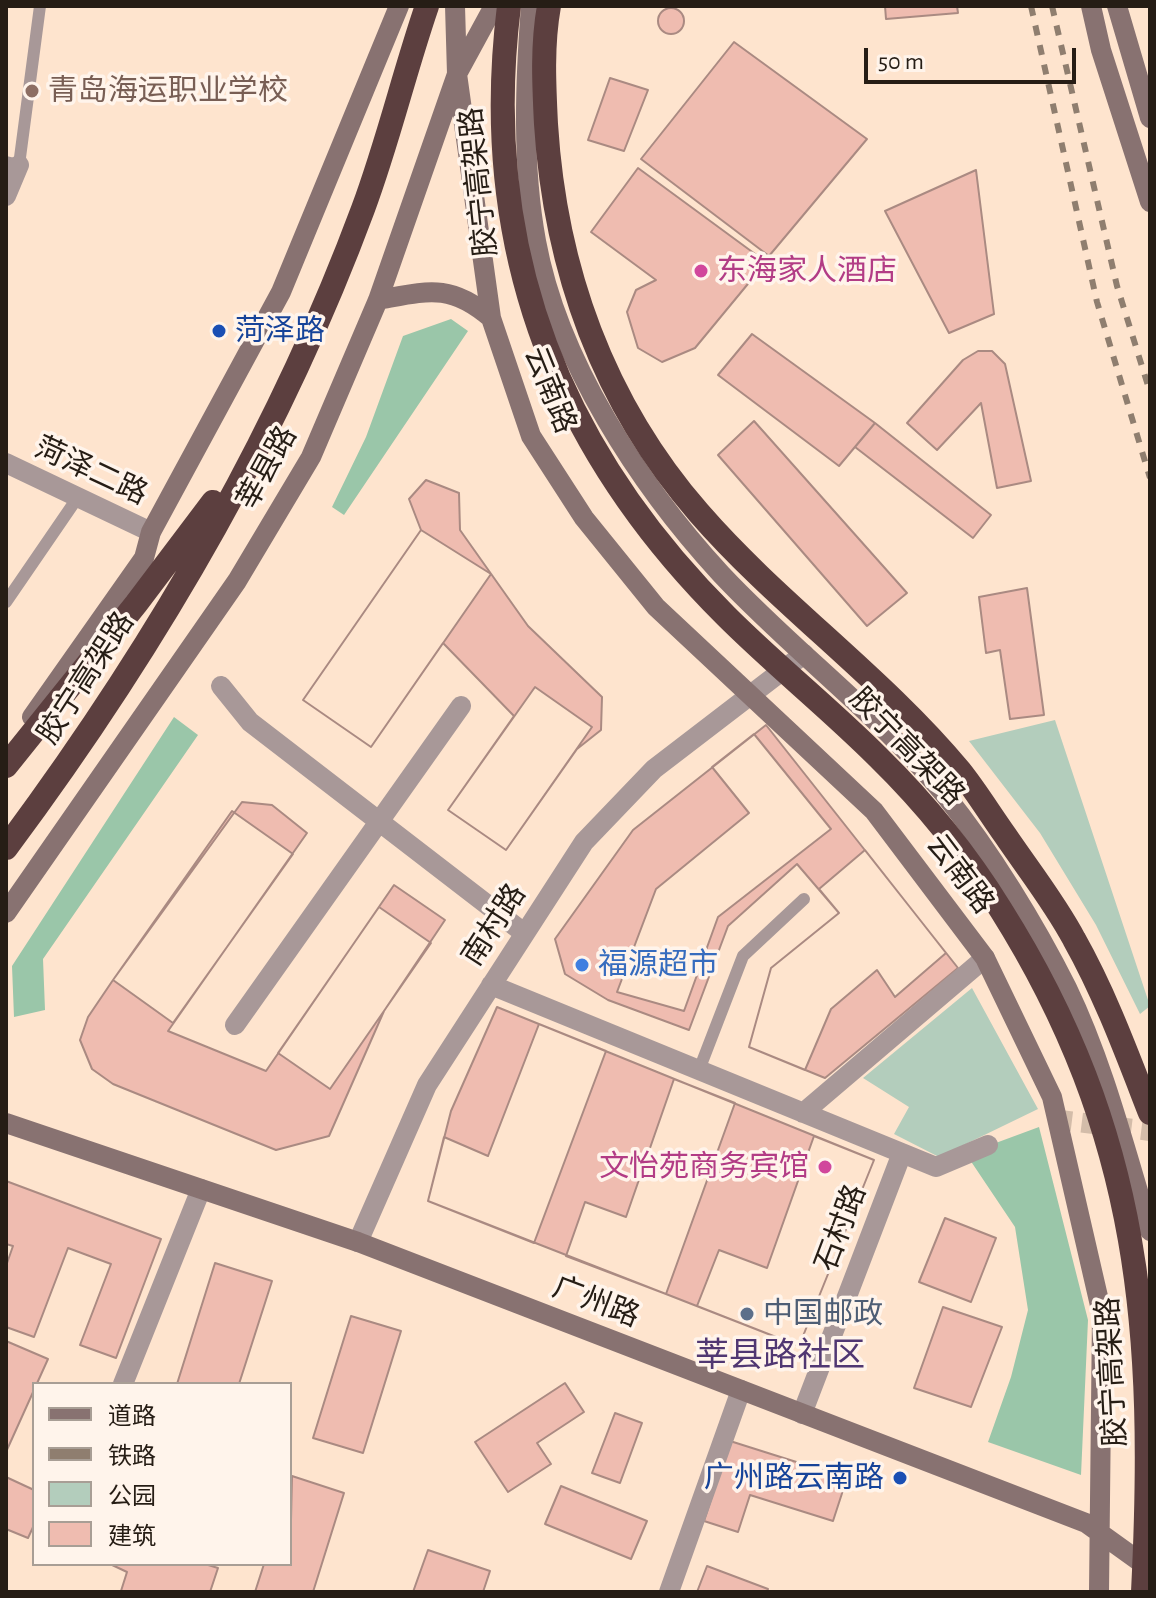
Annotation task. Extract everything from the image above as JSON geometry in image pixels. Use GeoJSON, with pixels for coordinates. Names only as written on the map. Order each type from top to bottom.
{"type":"FeatureCollection","features":[{"type":"Feature","properties":{"kind":"highway","name":"胶宁高架路"},"geometry":{"type":"LineString","coordinates":[[6,848],[88,736],[154,634],[278,405],[321,312],[364,206],[427,6]]}},
{"type":"Feature","properties":{"kind":"highway","name":"胶宁高架路"},"geometry":{"type":"LineString","coordinates":[[509,6],[502,81],[502,142],[514,243],[540,335],[583,430],[622,495],[680,568],[728,618],[878,757],[966,860],[1027,954],[1087,1080],[1105,1131],[1130,1223],[1144,1319],[1149,1422],[1143,1592]]}},
{"type":"Feature","properties":{"kind":"highway"},"geometry":{"type":"LineString","coordinates":[[548,6],[544,35],[549,174],[560,234],[594,346],[626,415],[700,514],[907,714],[961,772],[1074,937],[1118,1030],[1150,1113]]}},
{"type":"Feature","properties":{"kind":"highway"},"geometry":{"type":"LineString","coordinates":[[6,766],[136,604],[226,484],[276,403],[321,312]]}},
{"type":"Feature","properties":{"kind":"main road"},"geometry":{"type":"LineString","coordinates":[[6,754],[144,558],[151,532],[281,292],[399,6]]}},
{"type":"Feature","properties":{"kind":"main road"},"geometry":{"type":"LineString","coordinates":[[455,6],[457,74]]}},
{"type":"Feature","properties":{"kind":"main road","name":"莘县路"},"geometry":{"type":"LineString","coordinates":[[6,913],[244,568],[311,457],[378,300],[457,74],[494,6]]}},
{"type":"Feature","properties":{"kind":"main road","name":"云南路"},"geometry":{"type":"LineString","coordinates":[[531,6],[526,139],[536,242],[570,353],[617,438],[673,517],[722,575],[891,737],[945,796],[1017,901],[1067,989],[1103,1079],[1150,1231]]}},
{"type":"Feature","properties":{"kind":"main road"},"geometry":{"type":"LineString","coordinates":[[528,46],[548,6]]}},
{"type":"Feature","properties":{"kind":"main road"},"geometry":{"type":"LineString","coordinates":[[1091,6],[1101,50],[1150,202]]}},
{"type":"Feature","properties":{"kind":"main road"},"geometry":{"type":"LineString","coordinates":[[1117,6],[1150,118]]}},
{"type":"Feature","properties":{"kind":"main road","name":"云南路"},"geometry":{"type":"LineString","coordinates":[[457,74],[491,318],[531,436],[584,518],[656,607],[874,811],[985,958],[1052,1097],[1102,1314],[1099,1592]]}},
{"type":"Feature","properties":{"kind":"main road"},"geometry":{"type":"LineString","coordinates":[[378,300],[438,289],[471,301],[491,318]]}},
{"type":"Feature","properties":{"kind":"main road","name":"广州路"},"geometry":{"type":"LineString","coordinates":[[6,1123],[358,1242],[1086,1523],[1150,1569]]}},
{"type":"Feature","properties":{"kind":"street"},"geometry":{"type":"LineString","coordinates":[[6,196],[12,163]]}},
{"type":"Feature","properties":{"kind":"street","name":"菏泽二路"},"geometry":{"type":"LineString","coordinates":[[6,463],[151,532]]}},
{"type":"Feature","properties":{"kind":"street","name":"南村路"},"geometry":{"type":"LineString","coordinates":[[358,1242],[427,1085],[584,842],[654,769],[804,654]]}},
{"type":"Feature","properties":{"kind":"street"},"geometry":{"type":"LineString","coordinates":[[221,686],[250,722],[524,933]]}},
{"type":"Feature","properties":{"kind":"street"},"geometry":{"type":"LineString","coordinates":[[235,1025],[461,706]]}},
{"type":"Feature","properties":{"kind":"street"},"geometry":{"type":"LineString","coordinates":[[803,1113],[985,958]]}},
{"type":"Feature","properties":{"kind":"street"},"geometry":{"type":"LineString","coordinates":[[491,985],[936,1167],[988,1145]]}},
{"type":"Feature","properties":{"kind":"street","name":"石村路"},"geometry":{"type":"LineString","coordinates":[[802,1414],[902,1153]]}},
{"type":"Feature","properties":{"kind":"street"},"geometry":{"type":"LineString","coordinates":[[124,1382],[201,1189]]}},
{"type":"Feature","properties":{"kind":"street"},"geometry":{"type":"LineString","coordinates":[[669,1592],[741,1390]]}},
{"type":"Feature","properties":{"kind":"lane"},"geometry":{"type":"LineString","coordinates":[[12,163],[40,6]]}},
{"type":"Feature","properties":{"kind":"lane"},"geometry":{"type":"LineString","coordinates":[[6,602],[78,497]]}},
{"type":"Feature","properties":{"kind":"lane"},"geometry":{"type":"LineString","coordinates":[[699,1070],[743,956],[804,899]]}},
{"type":"Feature","properties":{"kind":"green space"},"geometry":{"type":"Polygon","coordinates":[[[451,319],[468,331],[344,515],[332,507],[366,437],[403,336],[451,319]]]}},
{"type":"Feature","properties":{"kind":"green space"},"geometry":{"type":"Polygon","coordinates":[[[174,717],[198,735],[43,959],[45,1010],[14,1017],[12,966],[174,717]]]}},
{"type":"Feature","properties":{"kind":"green space"},"geometry":{"type":"Polygon","coordinates":[[[1055,720],[1150,1006],[1140,1014],[1096,925],[1040,833],[969,741],[1055,720]]]}},
{"type":"Feature","properties":{"kind":"green space"},"geometry":{"type":"Polygon","coordinates":[[[972,988],[1038,1109],[939,1157],[894,1134],[909,1107],[863,1078],[972,988]]]}},
{"type":"Feature","properties":{"kind":"green space"},"geometry":{"type":"Polygon","coordinates":[[[1039,1127],[1088,1320],[1081,1475],[988,1442],[1011,1377],[1028,1310],[1015,1227],[966,1154],[1039,1127]]]}},
{"type":"Feature","properties":{"kind":"building"},"geometry":{"type":"Polygon","coordinates":[[[885,6],[957,6],[958,13],[886,19],[885,6]]]}},
{"type":"Feature","properties":{"kind":"building"},"geometry":{"type":"Polygon","coordinates":[[[671,8],[680,12],[684,21],[680,30],[671,34],[662,30],[658,21],[662,12],[671,8]]]}},
{"type":"Feature","properties":{"kind":"building"},"geometry":{"type":"Polygon","coordinates":[[[734,42],[867,139],[769,256],[641,159],[734,42]]]}},
{"type":"Feature","properties":{"kind":"building"},"geometry":{"type":"Polygon","coordinates":[[[610,78],[648,90],[624,151],[588,140],[610,78]]]}},
{"type":"Feature","properties":{"kind":"building","name":"东海家人酒店"},"geometry":{"type":"Polygon","coordinates":[[[638,168],[766,262],[695,348],[662,362],[638,348],[627,312],[636,290],[656,280],[591,232],[638,168]]]}},
{"type":"Feature","properties":{"kind":"building"},"geometry":{"type":"Polygon","coordinates":[[[976,170],[994,314],[949,333],[885,211],[976,170]]]}},
{"type":"Feature","properties":{"kind":"building"},"geometry":{"type":"Polygon","coordinates":[[[752,334],[875,423],[839,466],[718,375],[752,334]]]}},
{"type":"Feature","properties":{"kind":"building"},"geometry":{"type":"Polygon","coordinates":[[[978,351],[992,351],[1005,364],[1031,481],[997,488],[981,403],[937,450],[907,423],[963,360],[978,351]]]}},
{"type":"Feature","properties":{"kind":"building"},"geometry":{"type":"Polygon","coordinates":[[[754,421],[907,593],[867,626],[718,455],[754,421]]]}},
{"type":"Feature","properties":{"kind":"building"},"geometry":{"type":"Polygon","coordinates":[[[875,423],[991,515],[973,538],[855,447],[875,423]]]}},
{"type":"Feature","properties":{"kind":"building"},"geometry":{"type":"Polygon","coordinates":[[[426,480],[459,493],[460,530],[528,626],[602,697],[601,730],[577,749],[506,850],[448,810],[514,716],[443,643],[371,747],[303,700],[421,530],[409,499],[426,480]]]}},
{"type":"Feature","properties":{"kind":"building"},"geometry":{"type":"Polygon","coordinates":[[[421,530],[491,574],[371,747],[303,700],[421,530]]]}},
{"type":"Feature","properties":{"kind":"building"},"geometry":{"type":"Polygon","coordinates":[[[1027,588],[1044,715],[1010,719],[1000,650],[986,653],[979,597],[1027,588]]]}},
{"type":"Feature","properties":{"kind":"building"},"geometry":{"type":"Polygon","coordinates":[[[535,687],[592,727],[506,850],[448,810],[535,687]]]}},
{"type":"Feature","properties":{"kind":"building"},"geometry":{"type":"Polygon","coordinates":[[[766,725],[958,968],[825,1078],[749,1047],[771,968],[839,913],[797,864],[728,926],[689,1030],[608,1000],[565,974],[555,939],[633,830],[766,725]]]}},
{"type":"Feature","properties":{"kind":"building"},"geometry":{"type":"Polygon","coordinates":[[[754,734],[831,829],[718,917],[684,1011],[617,992],[656,889],[749,813],[712,767],[754,734]]]}},
{"type":"Feature","properties":{"kind":"building"},"geometry":{"type":"Polygon","coordinates":[[[242,802],[272,805],[307,833],[168,1031],[266,1071],[394,885],[445,920],[384,1011],[329,1136],[276,1150],[113,1084],[92,1069],[80,1040],[88,1017],[113,980],[242,802]]]}},
{"type":"Feature","properties":{"kind":"building"},"geometry":{"type":"Polygon","coordinates":[[[232,811],[293,854],[173,1023],[113,980],[232,811]]]}},
{"type":"Feature","properties":{"kind":"building"},"geometry":{"type":"Polygon","coordinates":[[[865,850],[946,953],[895,997],[877,970],[831,1009],[805,1070],[749,1047],[771,968],[839,913],[819,889],[865,850]]]}},
{"type":"Feature","properties":{"kind":"building"},"geometry":{"type":"Polygon","coordinates":[[[379,907],[431,943],[330,1089],[278,1053],[379,907]]]}},
{"type":"Feature","properties":{"kind":"building"},"geometry":{"type":"Polygon","coordinates":[[[497,1007],[874,1160],[799,1346],[428,1201],[451,1111],[497,1007]]]}},
{"type":"Feature","properties":{"kind":"building"},"geometry":{"type":"Polygon","coordinates":[[[539,1024],[606,1051],[534,1243],[428,1201],[444,1137],[488,1156],[539,1024]]]}},
{"type":"Feature","properties":{"kind":"building"},"geometry":{"type":"Polygon","coordinates":[[[674,1079],[735,1103],[666,1294],[566,1256],[585,1202],[626,1217],[674,1079]]]}},
{"type":"Feature","properties":{"kind":"building"},"geometry":{"type":"Polygon","coordinates":[[[814,1136],[874,1160],[799,1346],[697,1306],[719,1250],[767,1268],[814,1136]]]}},
{"type":"Feature","properties":{"kind":"building"},"geometry":{"type":"Polygon","coordinates":[[[6,1181],[161,1239],[116,1358],[80,1345],[111,1264],[68,1248],[34,1337],[6,1327],[6,1266],[13,1246],[6,1244],[6,1181]]]}},
{"type":"Feature","properties":{"kind":"building"},"geometry":{"type":"Polygon","coordinates":[[[945,1218],[996,1238],[971,1302],[919,1282],[945,1218]]]}},
{"type":"Feature","properties":{"kind":"building"},"geometry":{"type":"Polygon","coordinates":[[[215,1263],[272,1281],[240,1382],[178,1382],[215,1263]]]}},
{"type":"Feature","properties":{"kind":"building"},"geometry":{"type":"Polygon","coordinates":[[[943,1307],[1002,1327],[971,1407],[914,1388],[943,1307]]]}},
{"type":"Feature","properties":{"kind":"building"},"geometry":{"type":"Polygon","coordinates":[[[351,1316],[401,1331],[363,1453],[313,1438],[351,1316]]]}},
{"type":"Feature","properties":{"kind":"building"},"geometry":{"type":"Polygon","coordinates":[[[6,1341],[48,1359],[38,1382],[32,1382],[32,1394],[6,1452],[6,1341]]]}},
{"type":"Feature","properties":{"kind":"building"},"geometry":{"type":"Polygon","coordinates":[[[565,1383],[584,1412],[537,1443],[551,1464],[508,1492],[475,1442],[565,1383]]]}},
{"type":"Feature","properties":{"kind":"building"},"geometry":{"type":"Polygon","coordinates":[[[615,1413],[642,1423],[620,1483],[592,1473],[615,1413]]]}},
{"type":"Feature","properties":{"kind":"building"},"geometry":{"type":"Polygon","coordinates":[[[730,1441],[847,1478],[833,1521],[750,1495],[738,1532],[704,1521],[730,1441]]]}},
{"type":"Feature","properties":{"kind":"building"},"geometry":{"type":"Polygon","coordinates":[[[292,1476],[344,1493],[313,1592],[255,1592],[263,1566],[292,1566],[292,1476]]]}},
{"type":"Feature","properties":{"kind":"building"},"geometry":{"type":"Polygon","coordinates":[[[6,1477],[32,1489],[32,1529],[28,1538],[6,1529],[6,1477]]]}},
{"type":"Feature","properties":{"kind":"building"},"geometry":{"type":"Polygon","coordinates":[[[561,1486],[647,1521],[631,1559],[545,1524],[561,1486]]]}},
{"type":"Feature","properties":{"kind":"building"},"geometry":{"type":"Polygon","coordinates":[[[428,1550],[490,1571],[483,1592],[413,1592],[428,1550]]]}},
{"type":"Feature","properties":{"kind":"building"},"geometry":{"type":"Polygon","coordinates":[[[114,1566],[218,1568],[210,1592],[124,1592],[121,1591],[127,1572],[114,1566]]]}},
{"type":"Feature","properties":{"kind":"building"},"geometry":{"type":"Polygon","coordinates":[[[707,1566],[768,1589],[767,1592],[697,1592],[707,1566]]]}},
{"type":"Feature","properties":{"kind":"tunnel"},"geometry":{"type":"LineString","coordinates":[[1052,1119],[1150,1131]]}},
{"type":"Feature","properties":{"kind":"railway"},"geometry":{"type":"LineString","coordinates":[[1031,6],[1097,302],[1150,478]]}},
{"type":"Feature","properties":{"kind":"railway"},"geometry":{"type":"LineString","coordinates":[[1052,6],[1117,286],[1150,392]]}},
{"type":"Feature","properties":{"kind":"place","name":"青岛海运职业学校"},"geometry":{"type":"Point","coordinates":[32,91]}},
{"type":"Feature","properties":{"kind":"place","name":"东海家人酒店"},"geometry":{"type":"Point","coordinates":[701,271]}},
{"type":"Feature","properties":{"kind":"place","name":"菏泽路"},"geometry":{"type":"Point","coordinates":[219,331]}},
{"type":"Feature","properties":{"kind":"place","name":"福源超市"},"geometry":{"type":"Point","coordinates":[582,965]}},
{"type":"Feature","properties":{"kind":"place","name":"文怡苑商务宾馆"},"geometry":{"type":"Point","coordinates":[825,1167]}},
{"type":"Feature","properties":{"kind":"place","name":"中国邮政"},"geometry":{"type":"Point","coordinates":[747,1314]}},
{"type":"Feature","properties":{"kind":"place","name":"广州路云南路"},"geometry":{"type":"Point","coordinates":[900,1478]}},
{"type":"Feature","properties":{"kind":"district","name":"莘县路社区"},"geometry":{"type":"Point","coordinates":[780,1356]}}]}
